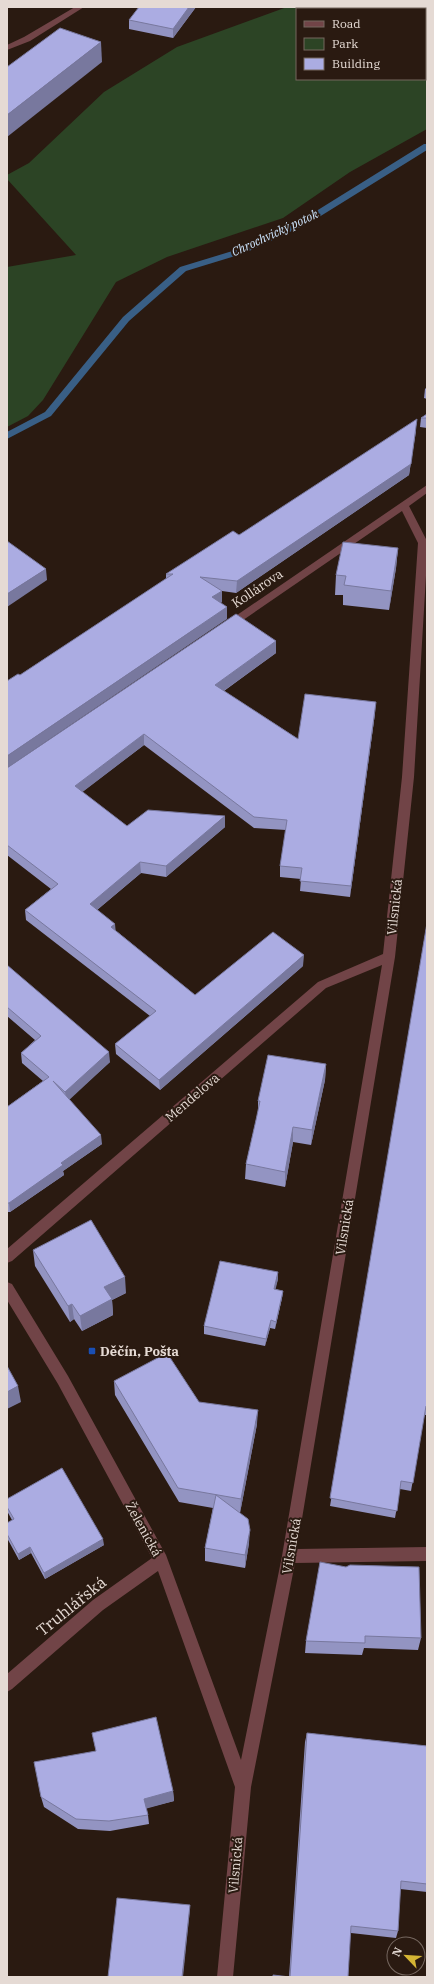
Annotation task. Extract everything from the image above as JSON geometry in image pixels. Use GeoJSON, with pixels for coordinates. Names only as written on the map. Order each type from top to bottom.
{"type":"FeatureCollection","features":[{"type":"Feature","properties":{"kind":"street"},"geometry":{"type":"LineString","coordinates":[[7,48],[27,39],[80,7]]}},
{"type":"Feature","properties":{"kind":"street"},"geometry":{"type":"LineString","coordinates":[[404,505],[427,488]]}},
{"type":"Feature","properties":{"kind":"street","name":"Kollárova"},"geometry":{"type":"LineString","coordinates":[[219,631],[404,505]]}},
{"type":"Feature","properties":{"kind":"street","name":"Vilsnická"},"geometry":{"type":"LineString","coordinates":[[225,1977],[243,1787],[290,1556],[389,957],[408,777],[424,543],[404,505]]}},
{"type":"Feature","properties":{"kind":"street","name":"Mendelova"},"geometry":{"type":"LineString","coordinates":[[7,1257],[322,985],[389,957]]}},
{"type":"Feature","properties":{"kind":"street","name":"Želenická"},"geometry":{"type":"LineString","coordinates":[[7,1288],[63,1380],[161,1560],[243,1787]]}},
{"type":"Feature","properties":{"kind":"street"},"geometry":{"type":"LineString","coordinates":[[290,1556],[427,1554]]}},
{"type":"Feature","properties":{"kind":"street","name":"Truhlářská"},"geometry":{"type":"LineString","coordinates":[[7,1684],[98,1605],[161,1560]]}},
{"type":"Feature","properties":{"kind":"green space"},"geometry":{"type":"Polygon","coordinates":[[[287,7],[427,7],[427,129],[350,172],[283,218],[167,257],[116,282],[43,400],[28,416],[7,427],[7,267],[76,255],[7,179],[7,175],[29,163],[104,92],[177,47],[287,7]]]}},
{"type":"Feature","properties":{"kind":"building"},"geometry":{"type":"Polygon","coordinates":[[[139,7],[189,7],[173,29],[129,20],[139,7]]]}},
{"type":"Feature","properties":{"kind":"building"},"geometry":{"type":"Polygon","coordinates":[[[60,28],[101,42],[7,115],[7,67],[60,28]]]}},
{"type":"Feature","properties":{"kind":"building"},"geometry":{"type":"Polygon","coordinates":[[[427,414],[427,418],[421,418],[427,414]]]}},
{"type":"Feature","properties":{"kind":"building"},"geometry":{"type":"Polygon","coordinates":[[[417,419],[411,464],[237,581],[200,577],[222,591],[212,597],[227,607],[7,756],[7,681],[18,674],[20,675],[173,574],[166,574],[233,531],[239,535],[417,419]]]}},
{"type":"Feature","properties":{"kind":"building"},"geometry":{"type":"Polygon","coordinates":[[[7,541],[46,569],[7,594],[7,541]]]}},
{"type":"Feature","properties":{"kind":"building"},"geometry":{"type":"Polygon","coordinates":[[[343,542],[398,548],[391,591],[344,585],[346,576],[336,575],[343,542]]]}},
{"type":"Feature","properties":{"kind":"building"},"geometry":{"type":"Polygon","coordinates":[[[236,614],[276,641],[215,685],[298,739],[305,694],[376,702],[351,886],[300,881],[302,868],[280,866],[287,820],[254,817],[144,734],[75,786],[127,826],[148,810],[225,816],[166,866],[140,862],[90,904],[115,924],[111,927],[195,995],[273,932],[304,955],[159,1080],[115,1044],[156,1011],[25,910],[58,884],[7,845],[7,768],[236,614]]]}},
{"type":"Feature","properties":{"kind":"building"},"geometry":{"type":"Polygon","coordinates":[[[427,923],[427,1407],[426,1406],[413,1483],[401,1481],[397,1511],[330,1498],[427,923]]]}},
{"type":"Feature","properties":{"kind":"building"},"geometry":{"type":"Polygon","coordinates":[[[7,965],[109,1052],[65,1092],[53,1081],[101,1135],[61,1163],[63,1165],[9,1203],[7,1203],[7,1107],[49,1077],[21,1053],[41,1036],[7,1007],[7,965]]]}},
{"type":"Feature","properties":{"kind":"building"},"geometry":{"type":"Polygon","coordinates":[[[268,1055],[326,1064],[312,1130],[293,1127],[285,1172],[246,1164],[260,1101],[258,1101],[268,1055]]]}},
{"type":"Feature","properties":{"kind":"building"},"geometry":{"type":"Polygon","coordinates":[[[91,1220],[125,1277],[104,1287],[112,1299],[80,1316],[72,1304],[68,1306],[33,1250],[91,1220]]]}},
{"type":"Feature","properties":{"kind":"building"},"geometry":{"type":"Polygon","coordinates":[[[220,1261],[278,1272],[274,1289],[283,1291],[276,1322],[271,1320],[266,1339],[204,1326],[220,1261]]]}},
{"type":"Feature","properties":{"kind":"building"},"geometry":{"type":"Polygon","coordinates":[[[167,1353],[199,1402],[258,1410],[241,1499],[178,1488],[114,1381],[167,1353]]]}},
{"type":"Feature","properties":{"kind":"building"},"geometry":{"type":"Polygon","coordinates":[[[7,1366],[18,1386],[7,1392],[7,1366]]]}},
{"type":"Feature","properties":{"kind":"building"},"geometry":{"type":"Polygon","coordinates":[[[62,1468],[103,1539],[44,1573],[30,1547],[18,1554],[7,1534],[7,1523],[14,1519],[7,1507],[7,1499],[62,1468]]]}},
{"type":"Feature","properties":{"kind":"building"},"geometry":{"type":"Polygon","coordinates":[[[216,1495],[248,1519],[250,1530],[245,1555],[205,1548],[216,1495]]]}},
{"type":"Feature","properties":{"kind":"building"},"geometry":{"type":"Polygon","coordinates":[[[320,1562],[346,1567],[350,1565],[419,1567],[421,1638],[365,1636],[365,1643],[306,1641],[320,1562]]]}},
{"type":"Feature","properties":{"kind":"building"},"geometry":{"type":"Polygon","coordinates":[[[156,1717],[173,1791],[144,1799],[148,1815],[109,1821],[76,1819],[41,1797],[34,1762],[96,1751],[92,1733],[156,1717]]]}},
{"type":"Feature","properties":{"kind":"building"},"geometry":{"type":"Polygon","coordinates":[[[307,1733],[427,1746],[427,1884],[401,1881],[398,1931],[351,1926],[348,1977],[290,1977],[307,1733]]]}},
{"type":"Feature","properties":{"kind":"building"},"geometry":{"type":"Polygon","coordinates":[[[117,1898],[190,1905],[182,1977],[108,1977],[117,1898]]]}},
{"type":"Feature","properties":{"kind":"building"},"geometry":{"type":"Polygon","coordinates":[[[273,1975],[290,1977],[273,1977],[273,1975]]]}},
{"type":"Feature","properties":{"kind":"waterway","name":"Chrochvický potok"},"geometry":{"type":"LineString","coordinates":[[7,436],[48,414],[126,319],[183,269],[242,251],[308,220],[427,146]]}},
{"type":"Feature","properties":{"kind":"place","name":"Děčín, Pošta"},"geometry":{"type":"Point","coordinates":[92,1351]}}]}
